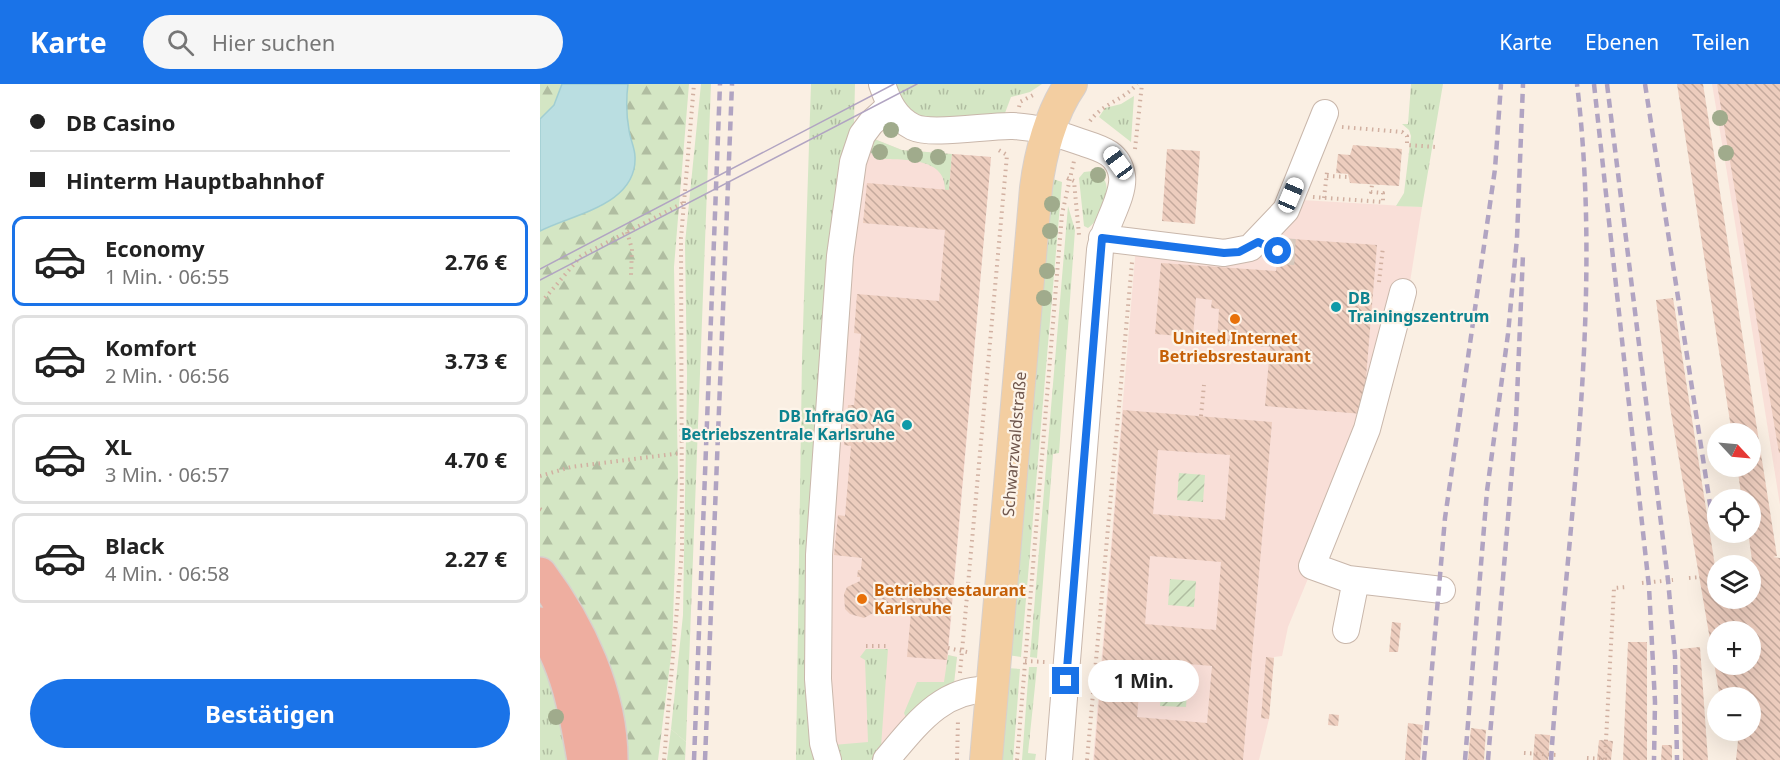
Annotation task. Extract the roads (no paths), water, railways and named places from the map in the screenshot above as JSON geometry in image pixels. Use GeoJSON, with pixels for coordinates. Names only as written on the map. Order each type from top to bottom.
{"type":"FeatureCollection","features":[{"type":"Feature","properties":{"kind":"highway"},"geometry":{"type":"LineString","coordinates":[[540,574],[570,622],[592,667],[605,711],[611,760]]}},
{"type":"Feature","properties":{"kind":"highway"},"geometry":{"type":"LineString","coordinates":[[540,624],[563,667],[576,709],[584,760]]}},
{"type":"Feature","properties":{"kind":"main road","name":"Schwarzwaldstraße"},"geometry":{"type":"LineString","coordinates":[[986,760],[1036,188],[1065,135],[1057,87]]}},
{"type":"Feature","properties":{"kind":"street"},"geometry":{"type":"LineString","coordinates":[[828,760],[823,743],[818,679],[819,555],[840,256],[853,162],[862,135],[886,95],[914,128],[929,131],[1014,126],[1065,135],[1111,153],[1118,163],[1122,176],[1122,186],[1101,244],[1059,760]]}},
{"type":"Feature","properties":{"kind":"street"},"geometry":{"type":"LineString","coordinates":[[1101,244],[1134,242],[1224,253],[1268,246],[1328,120]]}},
{"type":"Feature","properties":{"kind":"street"},"geometry":{"type":"LineString","coordinates":[[1402,292],[1367,429],[1312,566],[1356,580],[1399,588],[1442,590]]}},
{"type":"Feature","properties":{"kind":"street"},"geometry":{"type":"LineString","coordinates":[[1346,630],[1356,580]]}},
{"type":"Feature","properties":{"kind":"street"},"geometry":{"type":"LineString","coordinates":[[886,760],[918,722],[939,705],[974,689],[992,690]]}},
{"type":"Feature","properties":{"kind":"water"},"geometry":{"type":"Polygon","coordinates":[[[562,84],[628,84],[627,118],[635,157],[633,173],[626,186],[601,206],[540,231],[540,119],[554,105],[562,84]]]}},
{"type":"Feature","properties":{"kind":"tunnel"},"geometry":{"type":"LineString","coordinates":[[1278,251],[1295,252]]}},
{"type":"Feature","properties":{"kind":"tram line"},"geometry":{"type":"LineString","coordinates":[[540,269],[894,84]]}},
{"type":"Feature","properties":{"kind":"tram line"},"geometry":{"type":"LineString","coordinates":[[540,280],[917,84]]}},
{"type":"Feature","properties":{"kind":"railway"},"geometry":{"type":"LineString","coordinates":[[694,760],[720,84]]}},
{"type":"Feature","properties":{"kind":"railway"},"geometry":{"type":"LineString","coordinates":[[705,760],[732,84]]}},
{"type":"Feature","properties":{"kind":"railway"},"geometry":{"type":"LineString","coordinates":[[1424,760],[1445,518],[1495,169],[1501,84]]}},
{"type":"Feature","properties":{"kind":"railway"},"geometry":{"type":"LineString","coordinates":[[1465,760],[1487,491],[1508,334],[1517,238],[1523,84]]}},
{"type":"Feature","properties":{"kind":"railway"},"geometry":{"type":"LineString","coordinates":[[1551,760],[1585,338],[1584,169],[1577,84]]}},
{"type":"Feature","properties":{"kind":"railway"},"geometry":{"type":"LineString","coordinates":[[1594,84],[1649,587],[1655,702],[1654,760]]}},
{"type":"Feature","properties":{"kind":"railway"},"geometry":{"type":"LineString","coordinates":[[1607,84],[1668,580],[1675,656],[1677,760]]}},
{"type":"Feature","properties":{"kind":"railway"},"geometry":{"type":"LineString","coordinates":[[1645,84],[1708,489]]}},
{"type":"Feature","properties":{"kind":"railway"},"geometry":{"type":"LineString","coordinates":[[1488,760],[1516,421],[1523,254]]}},
{"type":"Feature","properties":{"kind":"place","name":"DB Trainingszentrum"},"geometry":{"type":"Point","coordinates":[1336,307]}},
{"type":"Feature","properties":{"kind":"place","name":"United Internet Betriebsrestaurant"},"geometry":{"type":"Point","coordinates":[1235,319]}},
{"type":"Feature","properties":{"kind":"place","name":"DB InfraGO AG Betriebszentrale Karlsruhe"},"geometry":{"type":"Point","coordinates":[907,425]}},
{"type":"Feature","properties":{"kind":"place","name":"Betriebsrestaurant Karlsruhe"},"geometry":{"type":"Point","coordinates":[862,599]}}]}
